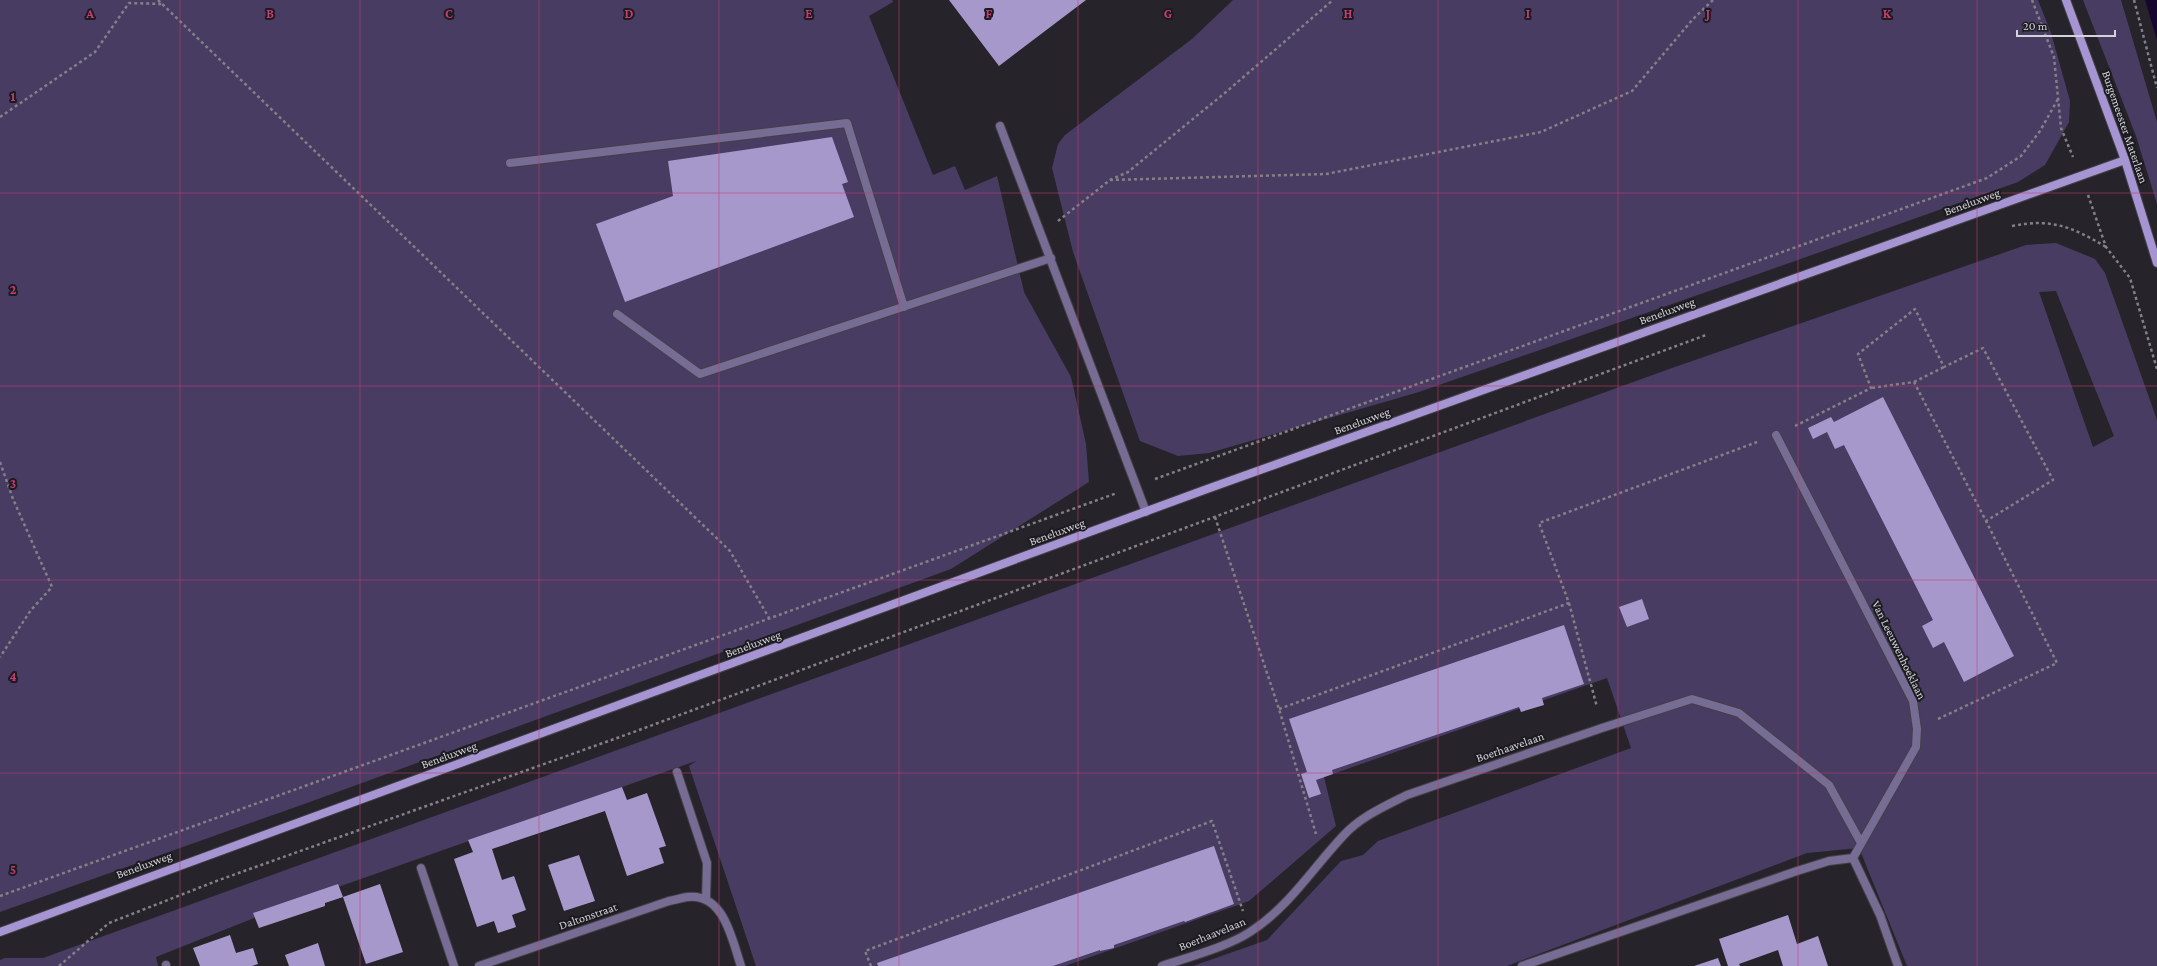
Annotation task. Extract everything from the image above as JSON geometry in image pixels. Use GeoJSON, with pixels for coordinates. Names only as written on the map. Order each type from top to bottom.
{"type":"FeatureCollection","features":[{"type":"Feature","properties":{"kind":"main road","name":"Burgemeester Materlaan"},"geometry":{"type":"LineString","coordinates":[[2066,0],[2125,160],[2157,263]]}},
{"type":"Feature","properties":{"kind":"main road","name":"Beneluxweg"},"geometry":{"type":"LineString","coordinates":[[0,932],[1146,512],[2125,160]]}},
{"type":"Feature","properties":{"kind":"street"},"geometry":{"type":"LineString","coordinates":[[510,163],[847,123],[904,307]]}},
{"type":"Feature","properties":{"kind":"street"},"geometry":{"type":"LineString","coordinates":[[1000,126],[1146,512]]}},
{"type":"Feature","properties":{"kind":"street"},"geometry":{"type":"LineString","coordinates":[[617,314],[700,374],[1051,258]]}},
{"type":"Feature","properties":{"kind":"street","name":"Van Leeuwenhoeklaan"},"geometry":{"type":"LineString","coordinates":[[1776,435],[1913,701],[1917,729],[1916,747],[1853,858]]}},
{"type":"Feature","properties":{"kind":"street","name":"Boerhaavelaan"},"geometry":{"type":"LineString","coordinates":[[1162,966],[1250,933],[1287,903],[1344,834],[1377,810],[1407,795],[1602,728],[1692,700],[1739,713],[1829,785],[1861,843]]}},
{"type":"Feature","properties":{"kind":"street"},"geometry":{"type":"LineString","coordinates":[[677,772],[707,864],[706,900]]}},
{"type":"Feature","properties":{"kind":"street"},"geometry":{"type":"LineString","coordinates":[[1522,966],[1829,861],[1853,858],[1880,915],[1898,966]]}},
{"type":"Feature","properties":{"kind":"street"},"geometry":{"type":"LineString","coordinates":[[421,868],[454,966]]}},
{"type":"Feature","properties":{"kind":"street","name":"Daltonstraat"},"geometry":{"type":"LineString","coordinates":[[478,966],[669,902],[689,897],[706,900],[716,907],[726,923],[741,966]]}},
{"type":"Feature","properties":{"kind":"path"},"geometry":{"type":"LineString","coordinates":[[158,0],[730,551],[769,618]]}},
{"type":"Feature","properties":{"kind":"path"},"geometry":{"type":"LineString","coordinates":[[1042,234],[1110,180],[1128,172],[1226,92],[1333,0]]}},
{"type":"Feature","properties":{"kind":"path"},"geometry":{"type":"LineString","coordinates":[[1110,180],[1326,174],[1541,132],[1632,91],[1693,19],[1713,0]]}},
{"type":"Feature","properties":{"kind":"path"},"geometry":{"type":"LineString","coordinates":[[2032,0],[2054,57],[2061,128]]}},
{"type":"Feature","properties":{"kind":"path"},"geometry":{"type":"LineString","coordinates":[[2134,0],[2157,88]]}},
{"type":"Feature","properties":{"kind":"path"},"geometry":{"type":"LineString","coordinates":[[0,116],[95,52],[129,3],[163,4]]}},
{"type":"Feature","properties":{"kind":"path","name":"Beneluxweg"},"geometry":{"type":"LineString","coordinates":[[0,896],[1987,178],[2021,156],[2040,131],[2058,99]]}},
{"type":"Feature","properties":{"kind":"path"},"geometry":{"type":"LineString","coordinates":[[2093,208],[2106,247],[2130,278],[2157,369]]}},
{"type":"Feature","properties":{"kind":"path"},"geometry":{"type":"LineString","coordinates":[[2004,228],[2031,222],[2050,223],[2079,231],[2106,247]]}},
{"type":"Feature","properties":{"kind":"path"},"geometry":{"type":"LineString","coordinates":[[1871,388],[1858,354],[1915,309],[1944,367]]}},
{"type":"Feature","properties":{"kind":"path"},"geometry":{"type":"LineString","coordinates":[[59,966],[109,923],[219,880],[631,733],[1709,334]]}},
{"type":"Feature","properties":{"kind":"path"},"geometry":{"type":"LineString","coordinates":[[1602,728],[1570,604],[1539,523],[1776,435],[1871,388],[1914,382],[1983,348],[2053,480],[1986,522]]}},
{"type":"Feature","properties":{"kind":"path"},"geometry":{"type":"LineString","coordinates":[[1914,382],[1986,522],[2056,664],[1917,729]]}},
{"type":"Feature","properties":{"kind":"path"},"geometry":{"type":"LineString","coordinates":[[0,462],[13,499],[52,587],[31,610],[0,656]]}},
{"type":"Feature","properties":{"kind":"path"},"geometry":{"type":"LineString","coordinates":[[1215,517],[1279,709],[1323,860]]}},
{"type":"Feature","properties":{"kind":"path"},"geometry":{"type":"LineString","coordinates":[[1279,709],[1570,604]]}},
{"type":"Feature","properties":{"kind":"path"},"geometry":{"type":"LineString","coordinates":[[871,966],[865,950],[1212,821],[1250,933]]}},
{"type":"Feature","properties":{"kind":"shaded area"},"geometry":{"type":"Polygon","coordinates":[[[0,0],[892,0],[893,2],[869,16],[933,175],[955,166],[965,190],[997,176],[1024,292],[1071,377],[1086,444],[1089,482],[951,569],[307,803],[0,912],[0,0]]]}},
{"type":"Feature","properties":{"kind":"shaded area"},"geometry":{"type":"Polygon","coordinates":[[[1233,0],[2038,0],[2051,33],[2070,101],[2069,122],[2045,165],[2018,182],[1419,392],[1209,453],[1178,456],[1140,441],[1073,252],[1052,168],[1058,144],[1065,135],[1192,39],[1233,0]]]}},
{"type":"Feature","properties":{"kind":"shaded area"},"geometry":{"type":"Polygon","coordinates":[[[2083,0],[2121,0],[2157,122],[2157,204],[2136,136],[2083,0]]]}},
{"type":"Feature","properties":{"kind":"shaded area"},"geometry":{"type":"Polygon","coordinates":[[[2145,0],[2157,0],[2157,40],[2145,0]]]}},
{"type":"Feature","properties":{"kind":"shaded area"},"geometry":{"type":"Polygon","coordinates":[[[2056,243],[2095,259],[2105,273],[2157,420],[2157,966],[1907,966],[1859,848],[1807,853],[1507,966],[1193,966],[1267,940],[1341,861],[1363,855],[1378,841],[1631,748],[1607,678],[1324,777],[1336,826],[1249,901],[1065,966],[756,966],[689,766],[696,761],[287,905],[156,957],[158,966],[0,966],[0,960],[5,958],[43,958],[1672,368],[2026,245],[2056,243]],[[2056,291],[2039,292],[2093,447],[2114,436],[2056,291]]]}},
{"type":"Feature","properties":{"kind":"building"},"geometry":{"type":"Polygon","coordinates":[[[949,0],[1086,0],[999,66],[949,0]]]}},
{"type":"Feature","properties":{"kind":"building"},"geometry":{"type":"Polygon","coordinates":[[[832,137],[848,182],[842,184],[854,217],[625,302],[596,224],[673,196],[668,161],[832,137]]]}},
{"type":"Feature","properties":{"kind":"building"},"geometry":{"type":"Polygon","coordinates":[[[1883,397],[2014,656],[1964,682],[1944,642],[1933,648],[1922,626],[1933,620],[1844,445],[1835,449],[1827,432],[1813,439],[1808,428],[1831,417],[1834,422],[1883,397]]]}},
{"type":"Feature","properties":{"kind":"building"},"geometry":{"type":"Polygon","coordinates":[[[1642,599],[1649,619],[1627,627],[1619,607],[1642,599]]]}},
{"type":"Feature","properties":{"kind":"building"},"geometry":{"type":"Polygon","coordinates":[[[1564,625],[1584,684],[1542,698],[1544,705],[1521,712],[1519,707],[1332,770],[1333,774],[1316,780],[1321,794],[1309,798],[1301,774],[1307,772],[1289,719],[1564,625]]]}},
{"type":"Feature","properties":{"kind":"building"},"geometry":{"type":"Polygon","coordinates":[[[622,787],[627,800],[647,793],[666,846],[659,848],[664,863],[627,876],[605,811],[492,849],[502,880],[514,876],[526,910],[512,915],[516,927],[498,933],[494,921],[477,927],[454,859],[473,852],[468,840],[622,787]]]}},
{"type":"Feature","properties":{"kind":"building"},"geometry":{"type":"Polygon","coordinates":[[[1214,846],[1234,904],[1114,945],[1114,948],[1100,950],[1053,966],[878,966],[877,963],[1214,846]]]}},
{"type":"Feature","properties":{"kind":"building"},"geometry":{"type":"Polygon","coordinates":[[[579,855],[595,901],[564,911],[548,865],[579,855]]]}},
{"type":"Feature","properties":{"kind":"building"},"geometry":{"type":"Polygon","coordinates":[[[338,884],[343,897],[325,903],[325,906],[259,928],[253,913],[338,884]]]}},
{"type":"Feature","properties":{"kind":"building"},"geometry":{"type":"Polygon","coordinates":[[[380,884],[403,952],[366,964],[343,897],[380,884]]]}},
{"type":"Feature","properties":{"kind":"building"},"geometry":{"type":"Polygon","coordinates":[[[1788,915],[1797,944],[1818,936],[1828,966],[1783,966],[1778,950],[1739,964],[1740,966],[1728,966],[1719,939],[1788,915]]]}},
{"type":"Feature","properties":{"kind":"building"},"geometry":{"type":"Polygon","coordinates":[[[230,935],[236,953],[253,948],[258,964],[252,966],[200,966],[193,948],[230,935]]]}},
{"type":"Feature","properties":{"kind":"building"},"geometry":{"type":"Polygon","coordinates":[[[318,943],[325,966],[289,966],[285,955],[318,943]]]}},
{"type":"Feature","properties":{"kind":"building"},"geometry":{"type":"Polygon","coordinates":[[[1718,958],[1721,966],[1694,966],[1718,958]]]}}]}
